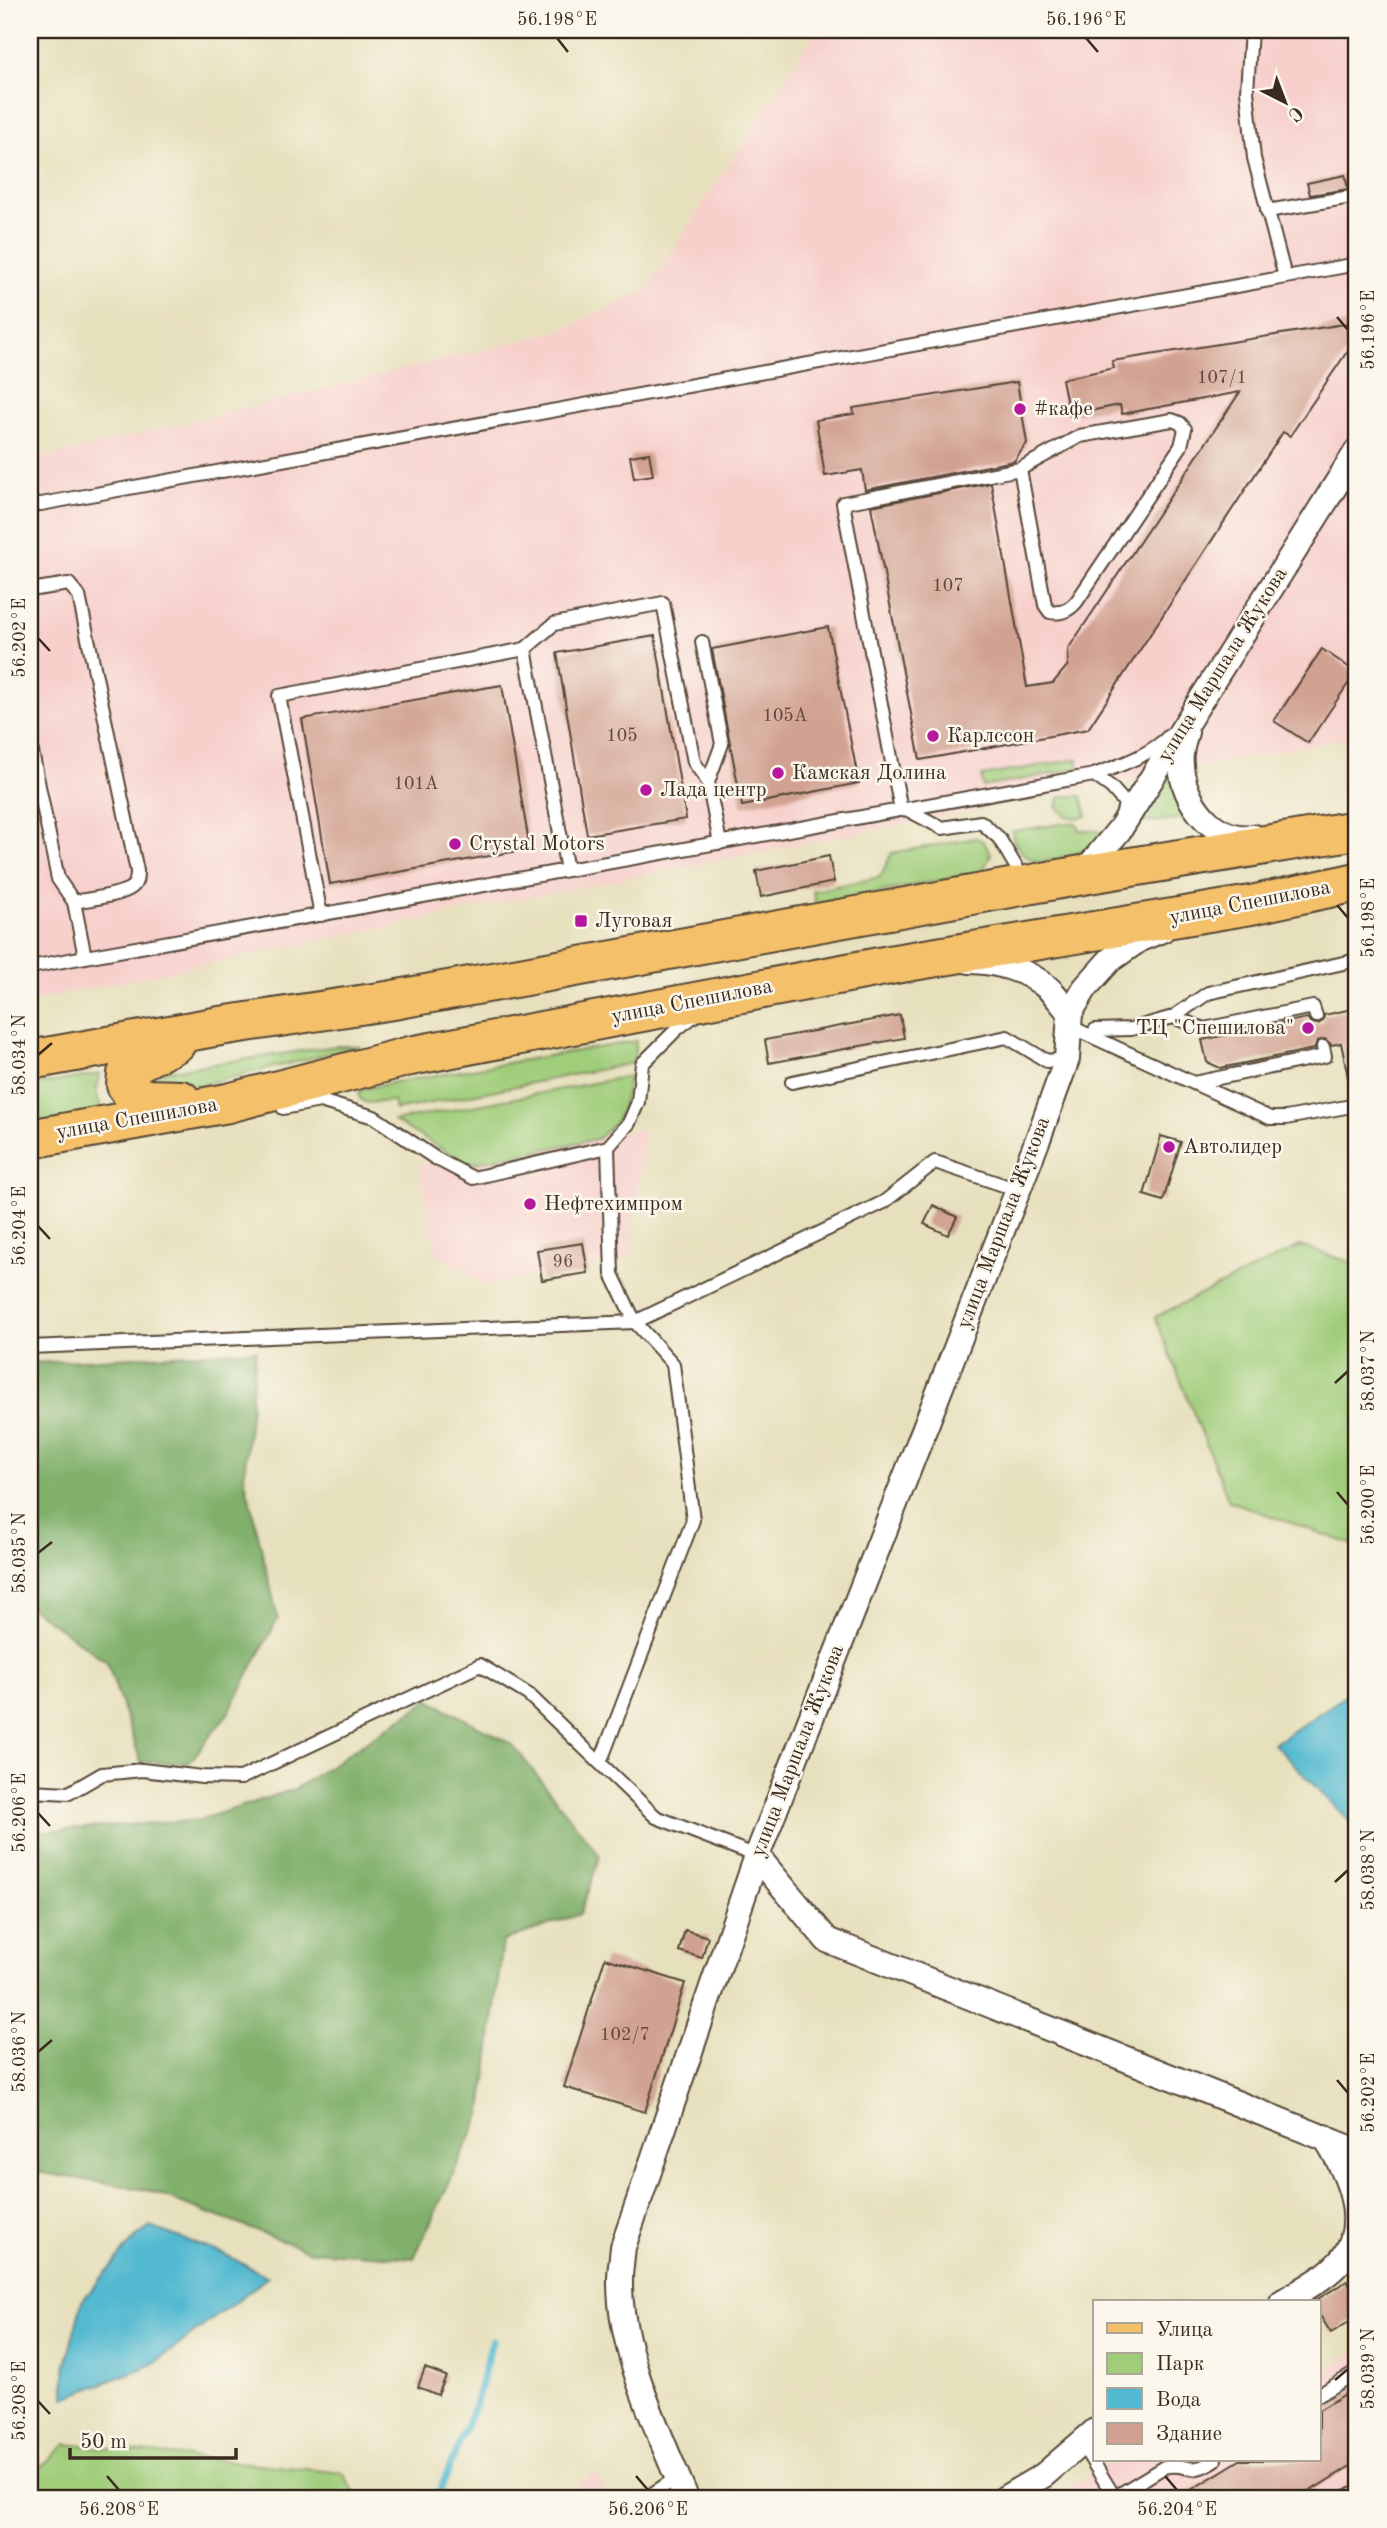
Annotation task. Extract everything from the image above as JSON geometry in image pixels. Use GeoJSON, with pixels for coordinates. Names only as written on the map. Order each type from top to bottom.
{"type":"FeatureCollection","features":[{"type":"Feature","properties":{"kind":"main road"},"geometry":{"type":"LineString","coordinates":[[30,1060],[220,1026],[393,1000],[1082,875],[1351,830]]}},
{"type":"Feature","properties":{"kind":"main road","name":"улица Спешилова"},"geometry":{"type":"LineString","coordinates":[[30,1139],[254,1107],[410,1056],[895,964],[1251,905],[1357,882]]}},
{"type":"Feature","properties":{"kind":"main road"},"geometry":{"type":"LineString","coordinates":[[220,1026],[163,1048],[138,1062],[127,1074],[125,1085],[133,1096],[148,1099],[254,1107]]}},
{"type":"Feature","properties":{"kind":"street","name":"улица Маршала Жукова"},"geometry":{"type":"LineString","coordinates":[[1082,875],[1120,829],[1357,451]]}},
{"type":"Feature","properties":{"kind":"street"},"geometry":{"type":"LineString","coordinates":[[1194,711],[1180,755],[1189,798],[1203,819],[1225,833],[1245,838],[1351,830]]}},
{"type":"Feature","properties":{"kind":"street"},"geometry":{"type":"LineString","coordinates":[[895,964],[979,961],[1018,969],[1047,987],[1069,1020],[1085,988],[1110,960],[1140,939],[1182,922],[1251,905]]}},
{"type":"Feature","properties":{"kind":"street","name":"улица Маршала Жукова"},"geometry":{"type":"LineString","coordinates":[[682,2488],[650,2410],[633,2359],[623,2313],[620,2280],[623,2247],[757,1856],[1018,1191],[1067,1059],[1069,1020]]}},
{"type":"Feature","properties":{"kind":"street"},"geometry":{"type":"LineString","coordinates":[[757,1856],[827,1940],[1357,2151]]}},
{"type":"Feature","properties":{"kind":"street"},"geometry":{"type":"LineString","coordinates":[[1322,2276],[1342,2258],[1348,2248],[1354,2214],[1347,2175],[1325,2137]]}},
{"type":"Feature","properties":{"kind":"street"},"geometry":{"type":"LineString","coordinates":[[1285,2300],[1335,2269],[1357,2265]]}},
{"type":"Feature","properties":{"kind":"street"},"geometry":{"type":"LineString","coordinates":[[1006,2498],[1044,2475],[1088,2437]]}},
{"type":"Feature","properties":{"kind":"lane"},"geometry":{"type":"LineString","coordinates":[[1251,30],[1247,91],[1254,158],[1285,277]]}},
{"type":"Feature","properties":{"kind":"lane"},"geometry":{"type":"LineString","coordinates":[[1267,211],[1357,196]]}},
{"type":"Feature","properties":{"kind":"lane"},"geometry":{"type":"LineString","coordinates":[[30,506],[1357,264]]}},
{"type":"Feature","properties":{"kind":"lane"},"geometry":{"type":"LineString","coordinates":[[904,809],[843,503],[1020,469],[1080,436],[1172,420],[1185,429],[1181,446],[1077,601],[1071,609],[1063,611],[1050,612],[1045,605],[1020,469]]}},
{"type":"Feature","properties":{"kind":"lane"},"geometry":{"type":"LineString","coordinates":[[30,590],[69,584],[79,596],[137,871],[133,887],[123,892],[74,902]]}},
{"type":"Feature","properties":{"kind":"lane"},"geometry":{"type":"LineString","coordinates":[[321,915],[279,696],[525,649],[554,624],[663,603],[694,762],[708,782],[720,843]]}},
{"type":"Feature","properties":{"kind":"lane"},"geometry":{"type":"LineString","coordinates":[[702,642],[722,744],[708,782]]}},
{"type":"Feature","properties":{"kind":"lane"},"geometry":{"type":"LineString","coordinates":[[525,649],[567,870]]}},
{"type":"Feature","properties":{"kind":"lane"},"geometry":{"type":"LineString","coordinates":[[30,967],[1094,775],[1126,763],[1163,743],[1194,711]]}},
{"type":"Feature","properties":{"kind":"lane"},"geometry":{"type":"LineString","coordinates":[[30,742],[58,879],[74,902],[85,957]]}},
{"type":"Feature","properties":{"kind":"lane"},"geometry":{"type":"LineString","coordinates":[[1094,775],[1111,787],[1125,803],[1120,829]]}},
{"type":"Feature","properties":{"kind":"lane"},"geometry":{"type":"LineString","coordinates":[[904,809],[942,828],[981,822],[999,838],[1027,885]]}},
{"type":"Feature","properties":{"kind":"lane"},"geometry":{"type":"LineString","coordinates":[[1095,1030],[1131,1029],[1173,1017],[1208,993],[1357,960]]}},
{"type":"Feature","properties":{"kind":"lane"},"geometry":{"type":"LineString","coordinates":[[254,1107],[320,1101],[347,1107],[374,1116],[435,1158],[473,1178],[608,1147],[629,1124],[638,1102],[642,1064],[677,1029],[699,1013],[744,993]]}},
{"type":"Feature","properties":{"kind":"lane"},"geometry":{"type":"LineString","coordinates":[[1173,1017],[1204,1029],[1313,1007],[1316,1016]]}},
{"type":"Feature","properties":{"kind":"lane"},"geometry":{"type":"LineString","coordinates":[[1069,1020],[1270,1118],[1286,1118],[1357,1105]]}},
{"type":"Feature","properties":{"kind":"lane"},"geometry":{"type":"LineString","coordinates":[[792,1082],[1007,1037],[1047,1061],[1067,1059]]}},
{"type":"Feature","properties":{"kind":"lane"},"geometry":{"type":"LineString","coordinates":[[1194,1083],[1325,1056],[1323,1047]]}},
{"type":"Feature","properties":{"kind":"lane"},"geometry":{"type":"LineString","coordinates":[[600,1763],[693,1520],[673,1364],[635,1322],[612,1274],[608,1147]]}},
{"type":"Feature","properties":{"kind":"lane"},"geometry":{"type":"LineString","coordinates":[[30,1347],[635,1322],[884,1202],[935,1162],[1018,1191]]}},
{"type":"Feature","properties":{"kind":"lane"},"geometry":{"type":"LineString","coordinates":[[30,1791],[69,1793],[102,1774],[142,1770],[202,1777],[241,1778],[480,1665],[529,1695],[656,1817],[757,1856]]}},
{"type":"Feature","properties":{"kind":"lane"},"geometry":{"type":"LineString","coordinates":[[1320,2394],[1352,2375]]}},
{"type":"Feature","properties":{"kind":"lane"},"geometry":{"type":"LineString","coordinates":[[1099,2462],[1115,2498],[1164,2467],[1170,2465],[1195,2470],[1211,2462]]}},
{"type":"Feature","properties":{"kind":"lane"},"geometry":{"type":"LineString","coordinates":[[646,2498],[682,2488]]}},
{"type":"Feature","properties":{"kind":"lane"},"geometry":{"type":"LineString","coordinates":[[1345,2498],[1357,2491]]}},
{"type":"Feature","properties":{"kind":"shaded area"},"geometry":{"type":"Polygon","coordinates":[[[817,30],[1357,30],[1357,736],[524,898],[30,1001],[30,461],[559,331],[645,292],[817,30]]]}},
{"type":"Feature","properties":{"kind":"shaded area"},"geometry":{"type":"Polygon","coordinates":[[[645,1130],[628,1259],[486,1285],[437,1255],[419,1165],[645,1130]]]}},
{"type":"Feature","properties":{"kind":"shaded area"},"geometry":{"type":"Polygon","coordinates":[[[1357,2351],[1357,2498],[1053,2496],[1110,2462],[1320,2462],[1320,2375],[1357,2351]]]}},
{"type":"Feature","properties":{"kind":"shaded area"},"geometry":{"type":"Polygon","coordinates":[[[594,2473],[610,2498],[567,2498],[575,2486],[594,2473]]]}},
{"type":"Feature","properties":{"kind":"green space"},"geometry":{"type":"Polygon","coordinates":[[[1078,759],[1078,769],[983,787],[982,776],[1078,759]]]}},
{"type":"Feature","properties":{"kind":"green space"},"geometry":{"type":"Polygon","coordinates":[[[1167,762],[1190,818],[1136,823],[1167,762]]]}},
{"type":"Feature","properties":{"kind":"green space"},"geometry":{"type":"Polygon","coordinates":[[[1082,796],[1087,816],[1074,818],[1064,814],[1057,807],[1059,798],[1082,796]]]}},
{"type":"Feature","properties":{"kind":"green space"},"geometry":{"type":"Polygon","coordinates":[[[1075,822],[1080,830],[1104,834],[1083,851],[1040,863],[1020,851],[1014,842],[1012,831],[1075,822]]]}},
{"type":"Feature","properties":{"kind":"green space"},"geometry":{"type":"Polygon","coordinates":[[[976,838],[983,841],[991,854],[982,872],[816,905],[813,891],[880,877],[892,853],[976,838]]]}},
{"type":"Feature","properties":{"kind":"green space"},"geometry":{"type":"Polygon","coordinates":[[[636,1041],[633,1063],[395,1110],[393,1101],[367,1103],[361,1100],[358,1093],[364,1089],[396,1082],[636,1041]]]}},
{"type":"Feature","properties":{"kind":"green space"},"geometry":{"type":"Polygon","coordinates":[[[336,1046],[361,1046],[205,1084],[157,1089],[152,1085],[156,1074],[165,1071],[336,1046]]]}},
{"type":"Feature","properties":{"kind":"green space"},"geometry":{"type":"Polygon","coordinates":[[[100,1074],[96,1093],[103,1113],[30,1127],[30,1086],[100,1074]]]}},
{"type":"Feature","properties":{"kind":"green space"},"geometry":{"type":"Polygon","coordinates":[[[630,1076],[622,1109],[614,1124],[597,1139],[468,1164],[394,1121],[630,1076]]]}},
{"type":"Feature","properties":{"kind":"green space"},"geometry":{"type":"Polygon","coordinates":[[[1300,1246],[1357,1264],[1357,1546],[1229,1501],[1155,1317],[1300,1246]]]}},
{"type":"Feature","properties":{"kind":"green space"},"geometry":{"type":"Polygon","coordinates":[[[256,1350],[244,1476],[278,1618],[229,1712],[189,1763],[141,1762],[107,1662],[30,1607],[30,1363],[256,1350]]]}},
{"type":"Feature","properties":{"kind":"green space"},"geometry":{"type":"Polygon","coordinates":[[[429,1700],[512,1744],[600,1856],[580,1914],[503,1941],[482,2112],[414,2258],[310,2251],[147,2190],[30,2171],[30,1832],[199,1820],[295,1789],[429,1700]]]}},
{"type":"Feature","properties":{"kind":"green space"},"geometry":{"type":"Polygon","coordinates":[[[66,2444],[343,2473],[358,2498],[30,2498],[30,2477],[66,2444]]]}},
{"type":"Feature","properties":{"kind":"water"},"geometry":{"type":"Polygon","coordinates":[[[1357,1688],[1357,1829],[1274,1744],[1357,1688]]]}},
{"type":"Feature","properties":{"kind":"water"},"geometry":{"type":"Polygon","coordinates":[[[150,2227],[224,2254],[268,2277],[153,2364],[65,2398],[65,2368],[82,2301],[135,2238],[150,2227]]]}},
{"type":"Feature","properties":{"kind":"building"},"geometry":{"type":"Polygon","coordinates":[[[1345,175],[1348,189],[1310,195],[1307,183],[1345,175]]]}},
{"type":"Feature","properties":{"kind":"building"},"geometry":{"type":"Polygon","coordinates":[[[1357,322],[1357,337],[1290,436],[1283,432],[1088,729],[920,760],[871,506],[991,483],[1027,687],[1053,683],[1068,665],[1068,649],[1240,392],[1122,414],[1120,405],[1069,415],[1062,379],[1114,368],[1112,361],[1357,322]]]}},
{"type":"Feature","properties":{"kind":"building"},"geometry":{"type":"Polygon","coordinates":[[[1017,382],[1027,443],[1014,461],[865,490],[862,470],[825,476],[816,420],[854,414],[853,408],[1017,382]]]}},
{"type":"Feature","properties":{"kind":"building"},"geometry":{"type":"Polygon","coordinates":[[[649,453],[653,475],[634,478],[630,456],[649,453]]]}},
{"type":"Feature","properties":{"kind":"building"},"geometry":{"type":"Polygon","coordinates":[[[828,627],[859,783],[742,806],[712,649],[828,627]]]}},
{"type":"Feature","properties":{"kind":"building"},"geometry":{"type":"Polygon","coordinates":[[[655,636],[686,819],[587,835],[557,653],[655,636]]]}},
{"type":"Feature","properties":{"kind":"building"},"geometry":{"type":"Polygon","coordinates":[[[1322,649],[1356,672],[1308,743],[1274,721],[1322,649]]]}},
{"type":"Feature","properties":{"kind":"building"},"geometry":{"type":"Polygon","coordinates":[[[502,685],[530,849],[330,884],[302,719],[502,685]]]}},
{"type":"Feature","properties":{"kind":"building"},"geometry":{"type":"Polygon","coordinates":[[[829,856],[834,882],[761,897],[756,871],[829,856]]]}},
{"type":"Feature","properties":{"kind":"building","name":"ТЦ \"Спешилова\""},"geometry":{"type":"Polygon","coordinates":[[[1357,1008],[1357,1082],[1349,1082],[1341,1043],[1332,1045],[1325,1039],[1317,1041],[1314,1049],[1220,1068],[1207,1062],[1202,1040],[1307,1018],[1311,1023],[1318,1024],[1323,1021],[1324,1015],[1357,1008]]]}},
{"type":"Feature","properties":{"kind":"building"},"geometry":{"type":"Polygon","coordinates":[[[900,1015],[904,1038],[769,1063],[765,1040],[900,1015]]]}},
{"type":"Feature","properties":{"kind":"building"},"geometry":{"type":"Polygon","coordinates":[[[1161,1136],[1181,1142],[1163,1201],[1144,1195],[1161,1136]]]}},
{"type":"Feature","properties":{"kind":"building"},"geometry":{"type":"Polygon","coordinates":[[[933,1205],[957,1217],[948,1235],[924,1224],[933,1205]]]}},
{"type":"Feature","properties":{"kind":"building"},"geometry":{"type":"Polygon","coordinates":[[[583,1243],[588,1273],[542,1280],[537,1250],[583,1243]]]}},
{"type":"Feature","properties":{"kind":"building"},"geometry":{"type":"Polygon","coordinates":[[[685,1930],[708,1937],[702,1958],[679,1951],[685,1930]]]}},
{"type":"Feature","properties":{"kind":"building"},"geometry":{"type":"Polygon","coordinates":[[[605,1958],[685,1983],[645,2112],[564,2087],[605,1958]]]}},
{"type":"Feature","properties":{"kind":"building"},"geometry":{"type":"Polygon","coordinates":[[[1347,2281],[1357,2298],[1357,2317],[1331,2333],[1320,2316],[1320,2300],[1316,2300],[1347,2281]]]}},
{"type":"Feature","properties":{"kind":"building"},"geometry":{"type":"Polygon","coordinates":[[[425,2368],[446,2376],[438,2395],[418,2387],[425,2368]]]}},
{"type":"Feature","properties":{"kind":"building"},"geometry":{"type":"Polygon","coordinates":[[[1357,2387],[1357,2462],[1299,2498],[1178,2498],[1237,2462],[1320,2462],[1320,2409],[1357,2387]]]}},
{"type":"Feature","properties":{"kind":"waterway"},"geometry":{"type":"LineString","coordinates":[[437,2498],[476,2402],[492,2341]]}},
{"type":"Feature","properties":{"kind":"place","name":"#кафе"},"geometry":{"type":"Point","coordinates":[1020,409]}},
{"type":"Feature","properties":{"kind":"place","name":"Карлссон"},"geometry":{"type":"Point","coordinates":[933,736]}},
{"type":"Feature","properties":{"kind":"place","name":"Камская Долина"},"geometry":{"type":"Point","coordinates":[778,773]}},
{"type":"Feature","properties":{"kind":"place","name":"Лада центр"},"geometry":{"type":"Point","coordinates":[646,790]}},
{"type":"Feature","properties":{"kind":"place","name":"Crystal Motors"},"geometry":{"type":"Point","coordinates":[455,844]}},
{"type":"Feature","properties":{"kind":"place","name":"Луговая"},"geometry":{"type":"Point","coordinates":[581,921]}},
{"type":"Feature","properties":{"kind":"place","name":"ТЦ \"Спешилова\""},"geometry":{"type":"Point","coordinates":[1308,1028]}},
{"type":"Feature","properties":{"kind":"place","name":"Автолидер"},"geometry":{"type":"Point","coordinates":[1169,1147]}},
{"type":"Feature","properties":{"kind":"place","name":"Нефтехимпром"},"geometry":{"type":"Point","coordinates":[530,1204]}}]}
